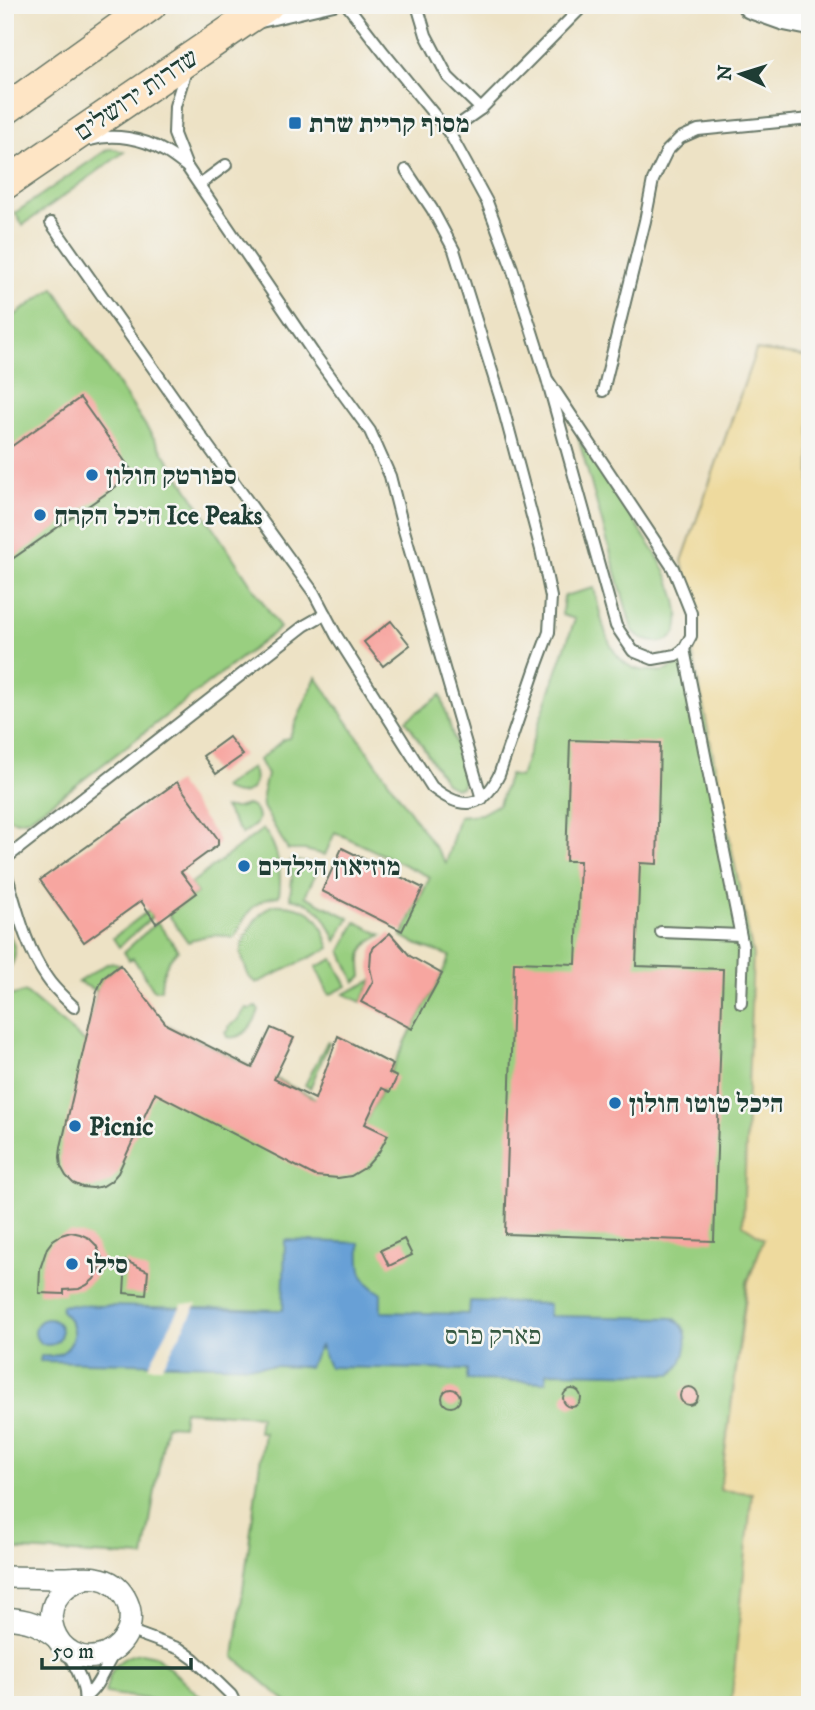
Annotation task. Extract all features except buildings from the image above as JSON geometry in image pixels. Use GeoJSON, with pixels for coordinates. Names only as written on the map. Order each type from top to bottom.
{"type":"FeatureCollection","features":[{"type":"Feature","properties":{"kind":"main road"},"geometry":{"type":"LineString","coordinates":[[5,110],[151,5]]}},
{"type":"Feature","properties":{"kind":"main road","name":"שדרות ירושלים"},"geometry":{"type":"LineString","coordinates":[[5,184],[268,5]]}},
{"type":"Feature","properties":{"kind":"street"},"geometry":{"type":"LineString","coordinates":[[751,5],[785,17],[810,22]]}},
{"type":"Feature","properties":{"kind":"street"},"geometry":{"type":"LineString","coordinates":[[5,1577],[105,1580],[121,1592],[130,1610],[130,1620],[124,1637],[111,1652],[87,1657],[75,1654],[43,1627],[27,1619],[5,1618]]}},
{"type":"Feature","properties":{"kind":"street"},"geometry":{"type":"LineString","coordinates":[[61,1643],[53,1628],[53,1605],[65,1587],[86,1578]]}},
{"type":"Feature","properties":{"kind":"lane"},"geometry":{"type":"LineString","coordinates":[[236,28],[334,5]]}},
{"type":"Feature","properties":{"kind":"lane"},"geometry":{"type":"LineString","coordinates":[[347,5],[450,134],[487,202],[512,268],[547,379],[616,626],[633,651],[653,659],[676,655],[684,649],[691,636],[691,613],[673,568],[547,379]]}},
{"type":"Feature","properties":{"kind":"lane"},"geometry":{"type":"LineString","coordinates":[[417,5],[426,35],[448,77],[481,109]]}},
{"type":"Feature","properties":{"kind":"lane"},"geometry":{"type":"LineString","coordinates":[[450,134],[481,109],[584,5]]}},
{"type":"Feature","properties":{"kind":"lane"},"geometry":{"type":"LineString","coordinates":[[190,58],[175,106],[174,135],[187,167],[314,354],[370,431],[390,476],[482,799]]}},
{"type":"Feature","properties":{"kind":"lane"},"geometry":{"type":"LineString","coordinates":[[603,391],[653,180],[667,151],[680,138],[698,130],[810,119]]}},
{"type":"Feature","properties":{"kind":"lane"},"geometry":{"type":"LineString","coordinates":[[52,151],[102,136],[132,139],[163,149],[187,167]]}},
{"type":"Feature","properties":{"kind":"lane"},"geometry":{"type":"LineString","coordinates":[[200,184],[226,165]]}},
{"type":"Feature","properties":{"kind":"lane"},"geometry":{"type":"LineString","coordinates":[[51,223],[314,593],[336,635],[432,787],[455,802],[467,803],[482,799],[493,789],[499,775],[550,632],[551,597],[501,400],[454,250],[406,170]]}},
{"type":"Feature","properties":{"kind":"lane"},"geometry":{"type":"LineString","coordinates":[[5,859],[304,626],[325,614]]}},
{"type":"Feature","properties":{"kind":"lane"},"geometry":{"type":"LineString","coordinates":[[684,649],[743,947],[741,1003]]}},
{"type":"Feature","properties":{"kind":"lane"},"geometry":{"type":"LineString","coordinates":[[5,869],[35,960],[48,980],[74,1007]]}},
{"type":"Feature","properties":{"kind":"lane"},"geometry":{"type":"LineString","coordinates":[[661,932],[740,935]]}},
{"type":"Feature","properties":{"kind":"lane"},"geometry":{"type":"LineString","coordinates":[[85,1700],[124,1637],[180,1649],[231,1695],[236,1705]]}},
{"type":"Feature","properties":{"kind":"lane"},"geometry":{"type":"LineString","coordinates":[[61,1643],[75,1665],[85,1700]]}},
{"type":"Feature","properties":{"kind":"green space"},"geometry":{"type":"Polygon","coordinates":[[[108,149],[124,152],[23,225],[15,213],[108,149]]]}},
{"type":"Feature","properties":{"kind":"green space","name":"ספורטק חולון"},"geometry":{"type":"Polygon","coordinates":[[[54,288],[280,628],[75,786],[28,819],[17,821],[10,819],[5,812],[5,322],[54,288]]]}},
{"type":"Feature","properties":{"kind":"green space"},"geometry":{"type":"Polygon","coordinates":[[[578,437],[665,570],[678,611],[677,629],[669,640],[649,641],[632,629],[578,437]]]}},
{"type":"Feature","properties":{"kind":"green space","name":"פארק פרס"},"geometry":{"type":"Polygon","coordinates":[[[594,588],[610,644],[626,664],[639,670],[664,671],[693,654],[753,955],[743,1224],[764,1239],[747,1282],[720,1490],[752,1493],[731,1705],[290,1705],[234,1657],[264,1432],[258,1432],[260,1416],[184,1411],[182,1426],[166,1425],[144,1557],[5,1549],[5,997],[25,992],[86,1043],[97,991],[78,982],[107,964],[117,963],[120,965],[103,978],[98,991],[365,1123],[450,956],[418,945],[402,936],[430,877],[335,832],[325,855],[305,850],[288,850],[263,807],[262,795],[267,775],[259,760],[284,739],[289,738],[316,677],[446,863],[459,816],[481,814],[499,804],[509,775],[520,777],[575,619],[562,615],[564,596],[594,588]]]}},
{"type":"Feature","properties":{"kind":"green space"},"geometry":{"type":"Polygon","coordinates":[[[441,695],[465,777],[461,787],[455,788],[446,783],[406,720],[441,695]]]}},
{"type":"Feature","properties":{"kind":"green space"},"geometry":{"type":"Polygon","coordinates":[[[252,767],[254,782],[248,791],[237,794],[223,788],[252,767]]]}},
{"type":"Feature","properties":{"kind":"green space"},"geometry":{"type":"Polygon","coordinates":[[[246,805],[255,810],[258,819],[255,825],[242,834],[224,808],[246,805]]]}},
{"type":"Feature","properties":{"kind":"green space"},"geometry":{"type":"Polygon","coordinates":[[[263,829],[273,844],[278,861],[279,896],[255,906],[233,938],[210,936],[188,942],[168,914],[197,893],[190,884],[263,829]]]}},
{"type":"Feature","properties":{"kind":"green space"},"geometry":{"type":"Polygon","coordinates":[[[290,861],[306,862],[319,867],[305,896],[349,918],[336,941],[320,912],[308,903],[290,898],[290,861]]]}},
{"type":"Feature","properties":{"kind":"green space"},"geometry":{"type":"Polygon","coordinates":[[[273,905],[292,906],[310,913],[321,925],[330,948],[257,983],[248,974],[241,949],[251,927],[262,913],[273,905]]]}},
{"type":"Feature","properties":{"kind":"green space"},"geometry":{"type":"Polygon","coordinates":[[[148,911],[152,917],[119,947],[113,938],[148,911]]]}},
{"type":"Feature","properties":{"kind":"green space"},"geometry":{"type":"Polygon","coordinates":[[[157,922],[178,950],[165,968],[161,990],[154,990],[133,958],[129,960],[124,952],[157,922]]]}},
{"type":"Feature","properties":{"kind":"green space"},"geometry":{"type":"Polygon","coordinates":[[[356,922],[382,935],[365,947],[361,956],[362,976],[355,982],[341,951],[356,922]]]}},
{"type":"Feature","properties":{"kind":"green space"},"geometry":{"type":"Polygon","coordinates":[[[5,923],[15,955],[5,973],[5,923]]]}},
{"type":"Feature","properties":{"kind":"green space"},"geometry":{"type":"Polygon","coordinates":[[[333,959],[347,986],[329,995],[316,967],[333,959]]]}},
{"type":"Feature","properties":{"kind":"green space"},"geometry":{"type":"Polygon","coordinates":[[[373,980],[361,1002],[344,994],[373,980]]]}},
{"type":"Feature","properties":{"kind":"green space"},"geometry":{"type":"Polygon","coordinates":[[[256,1007],[259,1010],[247,1030],[238,1036],[227,1037],[225,1032],[246,1008],[256,1007]]]}},
{"type":"Feature","properties":{"kind":"green space"},"geometry":{"type":"Polygon","coordinates":[[[327,1042],[329,1043],[310,1088],[305,1085],[327,1042]]]}},
{"type":"Feature","properties":{"kind":"green space"},"geometry":{"type":"Polygon","coordinates":[[[141,1653],[156,1656],[210,1705],[188,1705],[105,1693],[112,1671],[120,1661],[141,1653]]]}},
{"type":"Feature","properties":{"kind":"sand"},"geometry":{"type":"Polygon","coordinates":[[[756,350],[810,357],[810,1705],[731,1705],[752,1493],[720,1490],[748,1282],[764,1239],[743,1225],[753,955],[693,654],[696,628],[682,561],[756,350]]]}},
{"type":"Feature","properties":{"kind":"water"},"geometry":{"type":"Polygon","coordinates":[[[285,1240],[360,1243],[362,1272],[368,1283],[381,1293],[381,1312],[469,1314],[470,1301],[549,1304],[549,1316],[673,1318],[684,1330],[685,1353],[672,1374],[547,1372],[546,1382],[467,1380],[467,1370],[329,1367],[320,1346],[309,1367],[40,1361],[41,1356],[51,1356],[67,1349],[71,1342],[72,1327],[61,1311],[62,1305],[283,1310],[285,1240]]]}},
{"type":"Feature","properties":{"kind":"water"},"geometry":{"type":"Polygon","coordinates":[[[48,1319],[57,1323],[61,1332],[57,1341],[48,1345],[39,1341],[35,1332],[39,1323],[48,1319]]]}},
{"type":"Feature","properties":{"kind":"pier"},"geometry":{"type":"Polygon","coordinates":[[[182,1304],[197,1304],[162,1367],[148,1367],[182,1304]]]}},
{"type":"Feature","properties":{"kind":"place","name":"מסוף קריית שרת"},"geometry":{"type":"Point","coordinates":[295,123]}},
{"type":"Feature","properties":{"kind":"place","name":"ספורטק חולון"},"geometry":{"type":"Point","coordinates":[92,475]}},
{"type":"Feature","properties":{"kind":"place","name":"היכל הקרח Ice Peaks"},"geometry":{"type":"Point","coordinates":[40,515]}},
{"type":"Feature","properties":{"kind":"place","name":"מוזיאון הילדים"},"geometry":{"type":"Point","coordinates":[244,866]}},
{"type":"Feature","properties":{"kind":"place","name":"היכל טוטו חולון"},"geometry":{"type":"Point","coordinates":[615,1103]}},
{"type":"Feature","properties":{"kind":"place","name":"Picnic"},"geometry":{"type":"Point","coordinates":[75,1126]}},
{"type":"Feature","properties":{"kind":"place","name":"סילו"},"geometry":{"type":"Point","coordinates":[72,1264]}}]}
